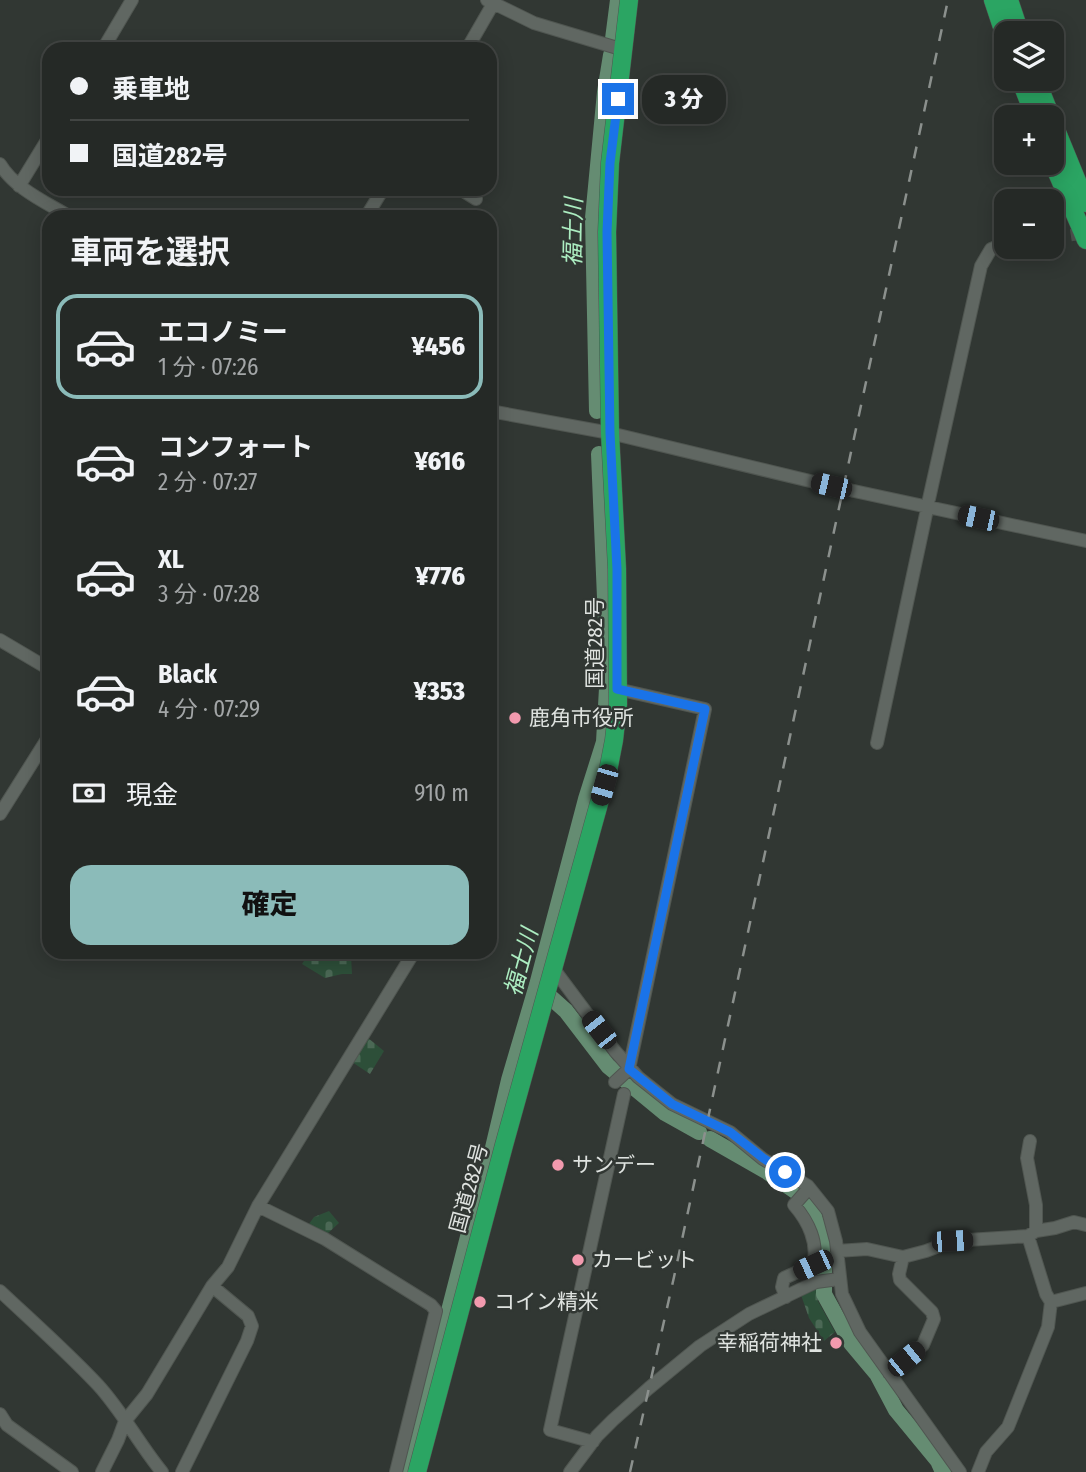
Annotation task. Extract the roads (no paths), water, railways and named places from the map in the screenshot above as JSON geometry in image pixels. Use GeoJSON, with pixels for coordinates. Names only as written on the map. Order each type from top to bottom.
{"type":"FeatureCollection","features":[{"type":"Feature","properties":{"kind":"highway","name":"国道282号"},"geometry":{"type":"LineString","coordinates":[[417,1472],[608,771],[614,740],[618,704],[617,569],[610,433],[607,232],[610,163],[629,0]]}},
{"type":"Feature","properties":{"kind":"highway"},"geometry":{"type":"LineString","coordinates":[[993,0],[1000,21]]}},
{"type":"Feature","properties":{"kind":"highway"},"geometry":{"type":"LineString","coordinates":[[1009,0],[1016,21]]}},
{"type":"Feature","properties":{"kind":"highway"},"geometry":{"type":"LineString","coordinates":[[1064,150],[1086,202]]}},
{"type":"Feature","properties":{"kind":"highway"},"geometry":{"type":"LineString","coordinates":[[1058,175],[1086,240]]}},
{"type":"Feature","properties":{"kind":"street"},"geometry":{"type":"LineString","coordinates":[[107,42],[132,0]]}},
{"type":"Feature","properties":{"kind":"street"},"geometry":{"type":"LineString","coordinates":[[470,42],[490,2],[534,23],[624,50]]}},
{"type":"Feature","properties":{"kind":"street"},"geometry":{"type":"LineString","coordinates":[[19,186],[42,148]]}},
{"type":"Feature","properties":{"kind":"street"},"geometry":{"type":"LineString","coordinates":[[0,164],[19,186],[58,210]]}},
{"type":"Feature","properties":{"kind":"street"},"geometry":{"type":"LineString","coordinates":[[471,196],[476,199]]}},
{"type":"Feature","properties":{"kind":"street"},"geometry":{"type":"LineString","coordinates":[[929,499],[981,267],[994,248]]}},
{"type":"Feature","properties":{"kind":"street"},"geometry":{"type":"LineString","coordinates":[[497,412],[610,433],[831,486],[1086,541]]}},
{"type":"Feature","properties":{"kind":"street"},"geometry":{"type":"LineString","coordinates":[[877,743],[926,514]]}},
{"type":"Feature","properties":{"kind":"street"},"geometry":{"type":"LineString","coordinates":[[0,640],[42,665]]}},
{"type":"Feature","properties":{"kind":"street"},"geometry":{"type":"LineString","coordinates":[[615,1082],[627,1070],[705,709],[617,689]]}},
{"type":"Feature","properties":{"kind":"street"},"geometry":{"type":"LineString","coordinates":[[0,814],[42,747]]}},
{"type":"Feature","properties":{"kind":"street"},"geometry":{"type":"LineString","coordinates":[[102,1472],[125,1421],[147,1394],[212,1286],[228,1267],[258,1206],[410,959]]}},
{"type":"Feature","properties":{"kind":"street"},"geometry":{"type":"LineString","coordinates":[[552,973],[627,1070],[672,1104],[730,1132],[763,1158],[809,1188],[828,1211],[837,1251],[842,1294],[860,1332],[960,1472]]}},
{"type":"Feature","properties":{"kind":"street"},"geometry":{"type":"LineString","coordinates":[[593,1441],[550,1430],[624,1094]]}},
{"type":"Feature","properties":{"kind":"street"},"geometry":{"type":"LineString","coordinates":[[978,1472],[986,1452],[1007,1427],[1048,1326],[1051,1302],[1046,1294],[1032,1233],[1034,1192],[1027,1158],[1030,1142]]}},
{"type":"Feature","properties":{"kind":"street"},"geometry":{"type":"LineString","coordinates":[[786,1297],[782,1287],[784,1278],[815,1262],[810,1227],[794,1205],[809,1188]]}},
{"type":"Feature","properties":{"kind":"street"},"geometry":{"type":"LineString","coordinates":[[258,1206],[326,1239],[431,1305],[436,1311],[396,1472]]}},
{"type":"Feature","properties":{"kind":"street"},"geometry":{"type":"LineString","coordinates":[[837,1251],[867,1249],[903,1257],[952,1241],[1032,1233],[1074,1222],[1086,1225]]}},
{"type":"Feature","properties":{"kind":"street"},"geometry":{"type":"LineString","coordinates":[[889,1373],[923,1346],[934,1320],[932,1312],[900,1280],[903,1257]]}},
{"type":"Feature","properties":{"kind":"street"},"geometry":{"type":"LineString","coordinates":[[570,1472],[613,1420],[700,1346],[749,1314],[816,1282],[839,1279]]}},
{"type":"Feature","properties":{"kind":"street"},"geometry":{"type":"LineString","coordinates":[[182,1472],[252,1326],[248,1316],[212,1286]]}},
{"type":"Feature","properties":{"kind":"street"},"geometry":{"type":"LineString","coordinates":[[0,1291],[98,1385],[162,1472]]}},
{"type":"Feature","properties":{"kind":"street"},"geometry":{"type":"LineString","coordinates":[[1051,1302],[1086,1293]]}},
{"type":"Feature","properties":{"kind":"street"},"geometry":{"type":"LineString","coordinates":[[0,1414],[7,1425],[72,1472]]}},
{"type":"Feature","properties":{"kind":"street"},"geometry":{"type":"LineString","coordinates":[[407,1431],[427,1434]]}},
{"type":"Feature","properties":{"kind":"waterway","name":"福士川"},"geometry":{"type":"LineString","coordinates":[[613,39],[618,0]]}},
{"type":"Feature","properties":{"kind":"waterway","name":"福士川"},"geometry":{"type":"LineString","coordinates":[[597,411],[593,218],[611,55]]}},
{"type":"Feature","properties":{"kind":"waterway","name":"福士川"},"geometry":{"type":"LineString","coordinates":[[406,1472],[509,1080],[604,742],[608,670],[599,454]]}},
{"type":"Feature","properties":{"kind":"waterway"},"geometry":{"type":"LineString","coordinates":[[538,986],[566,1011],[608,1066],[665,1113],[699,1132]]}},
{"type":"Feature","properties":{"kind":"waterway"},"geometry":{"type":"LineString","coordinates":[[710,1139],[766,1171],[798,1193],[811,1208],[824,1244],[824,1294],[851,1343],[877,1374],[896,1410],[938,1461],[943,1472]]}},
{"type":"Feature","properties":{"kind":"tunnel"},"geometry":{"type":"LineString","coordinates":[[1064,236],[1086,233]]}},
{"type":"Feature","properties":{"kind":"railway"},"geometry":{"type":"LineString","coordinates":[[630,1472],[948,0]]}},
{"type":"Feature","properties":{"kind":"place","name":"鹿角市役所"},"geometry":{"type":"Point","coordinates":[515,718]}},
{"type":"Feature","properties":{"kind":"place","name":"サンデー"},"geometry":{"type":"Point","coordinates":[558,1165]}},
{"type":"Feature","properties":{"kind":"place","name":"カービット"},"geometry":{"type":"Point","coordinates":[578,1260]}},
{"type":"Feature","properties":{"kind":"place","name":"コイン精米"},"geometry":{"type":"Point","coordinates":[480,1302]}},
{"type":"Feature","properties":{"kind":"place","name":"幸稲荷神社"},"geometry":{"type":"Point","coordinates":[836,1343]}}]}
